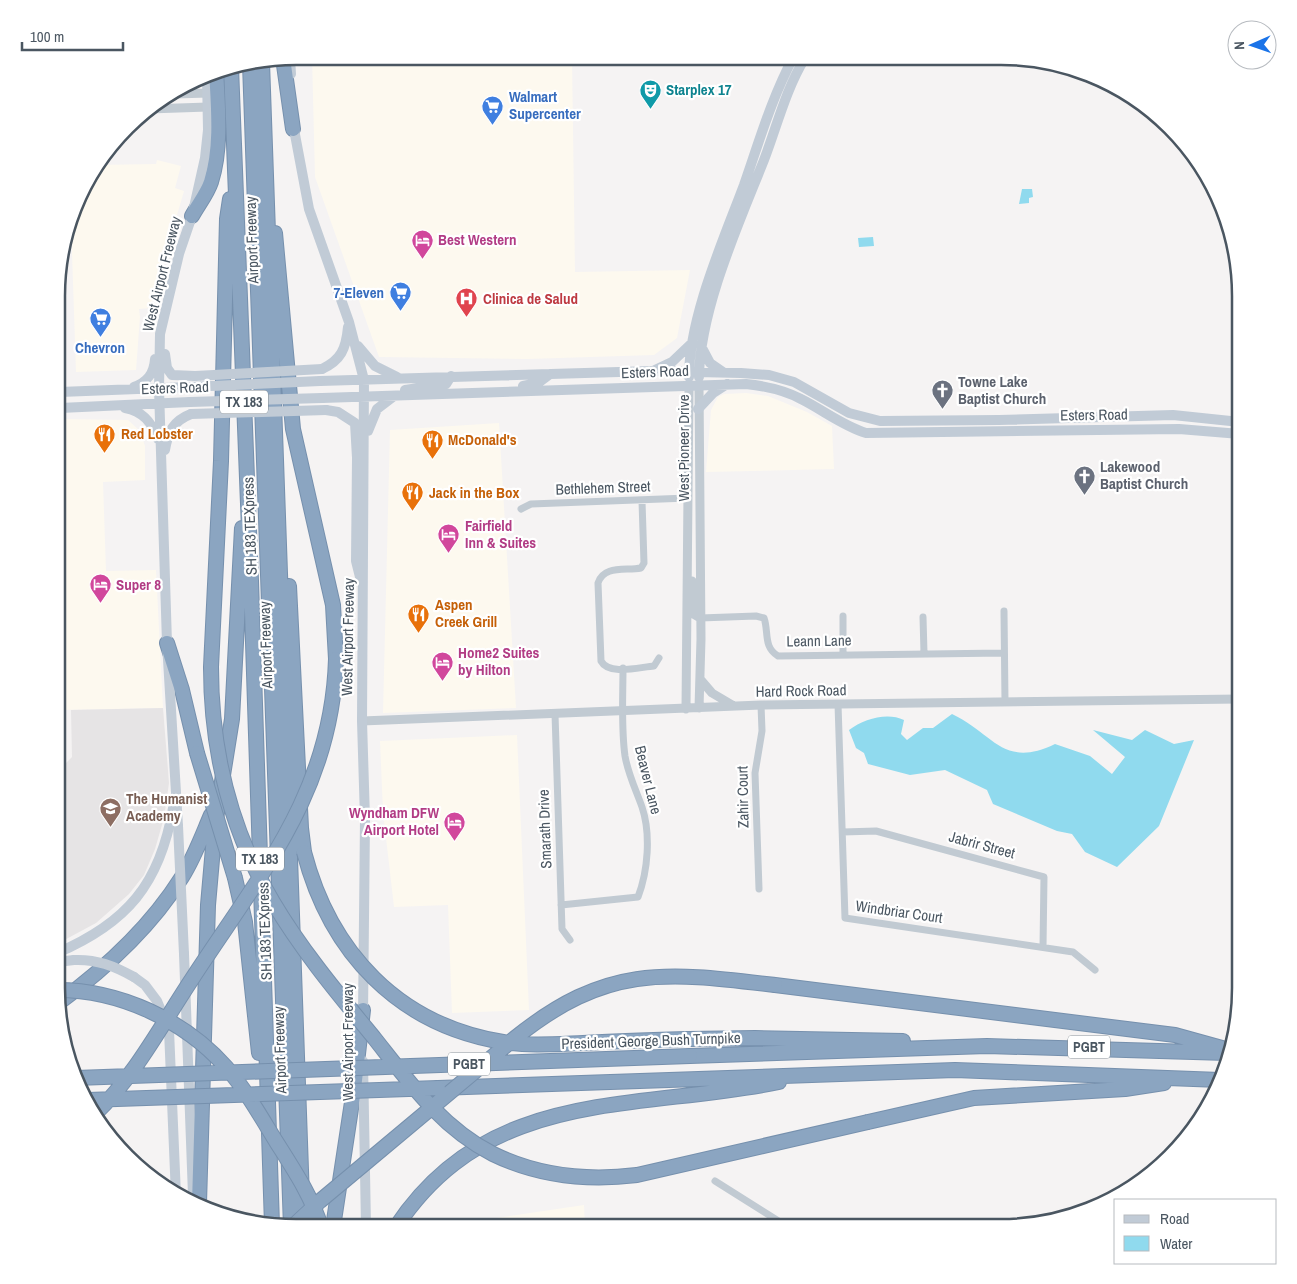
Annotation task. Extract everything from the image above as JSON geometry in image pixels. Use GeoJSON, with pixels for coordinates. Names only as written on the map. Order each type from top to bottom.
{"type":"FeatureCollection","features":[{"type":"Feature","properties":{"kind":"highway"},"geometry":{"type":"LineString","coordinates":[[283,65],[293,129]]}},
{"type":"Feature","properties":{"kind":"highway","name":"Airport Freeway"},"geometry":{"type":"LineString","coordinates":[[262,68],[303,1219]]}},
{"type":"Feature","properties":{"kind":"highway","name":"SH 183 TEXpress"},"geometry":{"type":"LineString","coordinates":[[250,69],[292,1219]]}},
{"type":"Feature","properties":{"kind":"highway","name":"SH 183 TEXpress"},"geometry":{"type":"LineString","coordinates":[[244,71],[283,1219]]}},
{"type":"Feature","properties":{"kind":"highway","name":"Airport Freeway"},"geometry":{"type":"LineString","coordinates":[[231,74],[248,494],[272,1218]]}},
{"type":"Feature","properties":{"kind":"highway"},"geometry":{"type":"LineString","coordinates":[[192,216],[210,184],[215,164],[218,133],[216,79]]}},
{"type":"Feature","properties":{"kind":"highway"},"geometry":{"type":"LineString","coordinates":[[234,170],[227,219],[221,461],[211,667],[214,723],[225,785],[241,836],[262,882],[299,942],[420,1096],[460,1134],[493,1154],[530,1168],[568,1176],[604,1178],[643,1174],[974,1098],[1125,1089],[1195,1079]]}},
{"type":"Feature","properties":{"kind":"highway"},"geometry":{"type":"LineString","coordinates":[[99,1109],[123,1082],[149,1044],[268,863],[301,808],[316,771],[333,706],[336,659],[333,605],[293,429],[279,255],[266,181]]}},
{"type":"Feature","properties":{"kind":"highway"},"geometry":{"type":"LineString","coordinates":[[199,1197],[206,945],[212,848],[231,727],[241,536],[248,494]]}},
{"type":"Feature","properties":{"kind":"highway"},"geometry":{"type":"LineString","coordinates":[[277,515],[288,571],[299,803],[304,852],[318,897],[348,949],[378,983],[397,998],[432,1021],[476,1036],[534,1044],[689,1039],[886,1039],[951,1047]]}},
{"type":"Feature","properties":{"kind":"highway"},"geometry":{"type":"LineString","coordinates":[[167,643],[182,690],[197,753],[235,878],[245,922],[255,1030],[268,1106]]}},
{"type":"Feature","properties":{"kind":"highway"},"geometry":{"type":"LineString","coordinates":[[65,998],[90,981],[144,928],[165,901],[191,860],[219,795]]}},
{"type":"Feature","properties":{"kind":"highway"},"geometry":{"type":"LineString","coordinates":[[301,1219],[541,1018],[571,1000],[616,983],[667,975],[709,977],[1175,1035],[1224,1050]]}},
{"type":"Feature","properties":{"kind":"highway"},"geometry":{"type":"LineString","coordinates":[[65,991],[109,997],[146,1009],[178,1027],[210,1051],[240,1084],[306,1192],[318,1219]]}},
{"type":"Feature","properties":{"kind":"highway"},"geometry":{"type":"LineString","coordinates":[[334,1219],[354,1089],[363,1010]]}},
{"type":"Feature","properties":{"kind":"highway","name":"President George Bush Turnpike"},"geometry":{"type":"LineString","coordinates":[[83,1078],[951,1047],[1022,1046],[1223,1051]]}},
{"type":"Feature","properties":{"kind":"highway","name":"PGBT"},"geometry":{"type":"LineString","coordinates":[[94,1100],[974,1070],[1213,1080]]}},
{"type":"Feature","properties":{"kind":"highway"},"geometry":{"type":"LineString","coordinates":[[402,1219],[420,1195],[442,1173],[466,1154],[500,1134],[534,1121],[562,1114],[756,1087],[822,1074]]}},
{"type":"Feature","properties":{"kind":"main road","name":"West Airport Freeway"},"geometry":{"type":"LineString","coordinates":[[290,65],[293,129],[309,210],[355,341],[364,380],[362,721],[365,819],[363,1010],[366,1219]]}},
{"type":"Feature","properties":{"kind":"main road","name":"West Pioneer Drive"},"geometry":{"type":"LineString","coordinates":[[694,386],[702,302],[774,100],[791,65]]}},
{"type":"Feature","properties":{"kind":"main road","name":"West Pioneer Drive"},"geometry":{"type":"LineString","coordinates":[[697,343],[733,240],[789,93],[802,65]]}},
{"type":"Feature","properties":{"kind":"main road","name":"West Airport Freeway"},"geometry":{"type":"LineString","coordinates":[[194,1195],[177,787],[167,643],[159,389],[160,334],[179,254],[192,216],[206,158],[207,83]]}},
{"type":"Feature","properties":{"kind":"main road"},"geometry":{"type":"LineString","coordinates":[[160,334],[167,368],[172,375],[195,376],[322,369],[335,363],[342,355],[347,344],[348,322]]}},
{"type":"Feature","properties":{"kind":"main road"},"geometry":{"type":"LineString","coordinates":[[130,389],[144,382],[152,374],[160,334]]}},
{"type":"Feature","properties":{"kind":"main road"},"geometry":{"type":"LineString","coordinates":[[355,341],[375,366],[400,378]]}},
{"type":"Feature","properties":{"kind":"main road"},"geometry":{"type":"LineString","coordinates":[[653,371],[672,362],[697,343],[710,363],[724,372]]}},
{"type":"Feature","properties":{"kind":"main road","name":"Esters Road"},"geometry":{"type":"LineString","coordinates":[[65,392],[451,376],[653,371],[724,372],[769,375],[794,382],[849,414],[872,420],[909,422],[1173,415],[1232,421]]}},
{"type":"Feature","properties":{"kind":"main road"},"geometry":{"type":"LineString","coordinates":[[550,374],[550,390]]}},
{"type":"Feature","properties":{"kind":"main road"},"geometry":{"type":"LineString","coordinates":[[505,392],[538,383],[550,374]]}},
{"type":"Feature","properties":{"kind":"main road"},"geometry":{"type":"LineString","coordinates":[[451,376],[452,393]]}},
{"type":"Feature","properties":{"kind":"main road"},"geometry":{"type":"LineString","coordinates":[[364,444],[373,414],[380,405],[407,388],[446,384],[451,376]]}},
{"type":"Feature","properties":{"kind":"main road"},"geometry":{"type":"LineString","coordinates":[[698,409],[713,394],[727,384]]}},
{"type":"Feature","properties":{"kind":"main road","name":"Esters Road"},"geometry":{"type":"LineString","coordinates":[[65,408],[727,384],[762,385],[778,390],[800,398],[854,429],[866,433],[1179,428],[1232,433]]}},
{"type":"Feature","properties":{"kind":"main road"},"geometry":{"type":"LineString","coordinates":[[109,406],[129,408],[151,422],[161,450]]}},
{"type":"Feature","properties":{"kind":"main road"},"geometry":{"type":"LineString","coordinates":[[162,471],[171,426],[180,418],[191,414],[326,410],[338,412],[355,423],[357,458],[356,561],[363,587]]}},
{"type":"Feature","properties":{"kind":"main road"},"geometry":{"type":"LineString","coordinates":[[1017,420],[1018,430]]}},
{"type":"Feature","properties":{"kind":"main road"},"geometry":{"type":"LineString","coordinates":[[909,422],[910,433]]}},
{"type":"Feature","properties":{"kind":"main road"},"geometry":{"type":"LineString","coordinates":[[65,950],[106,928],[140,894],[154,872],[168,840],[177,787]]}},
{"type":"Feature","properties":{"kind":"main road"},"geometry":{"type":"LineString","coordinates":[[65,961],[101,962],[134,977],[145,985],[157,1002],[169,1030],[176,1185]]}},
{"type":"Feature","properties":{"kind":"street"},"geometry":{"type":"LineString","coordinates":[[184,94],[208,94]]}},
{"type":"Feature","properties":{"kind":"street"},"geometry":{"type":"LineString","coordinates":[[161,109],[208,107]]}},
{"type":"Feature","properties":{"kind":"street","name":"West Pioneer Drive"},"geometry":{"type":"LineString","coordinates":[[694,386],[698,409],[700,514],[699,708]]}},
{"type":"Feature","properties":{"kind":"street","name":"West Pioneer Drive"},"geometry":{"type":"LineString","coordinates":[[686,709],[688,469],[694,386]]}},
{"type":"Feature","properties":{"kind":"street"},"geometry":{"type":"LineString","coordinates":[[688,469],[692,478],[696,512],[700,514]]}},
{"type":"Feature","properties":{"kind":"street","name":"Bethlehem Street"},"geometry":{"type":"LineString","coordinates":[[521,509],[531,504],[688,498]]}},
{"type":"Feature","properties":{"kind":"street"},"geometry":{"type":"LineString","coordinates":[[642,501],[644,563],[641,568],[606,571],[601,574],[598,583],[601,661],[609,668],[623,668],[654,666],[659,658]]}},
{"type":"Feature","properties":{"kind":"street"},"geometry":{"type":"LineString","coordinates":[[687,554],[692,565],[695,615],[700,618]]}},
{"type":"Feature","properties":{"kind":"street"},"geometry":{"type":"LineString","coordinates":[[1004,611],[1005,702]]}},
{"type":"Feature","properties":{"kind":"street","name":"Leann Lane"},"geometry":{"type":"LineString","coordinates":[[700,618],[756,616],[764,618],[767,626],[767,645],[771,652],[778,656],[1004,652]]}},
{"type":"Feature","properties":{"kind":"street"},"geometry":{"type":"LineString","coordinates":[[843,616],[844,654]]}},
{"type":"Feature","properties":{"kind":"street"},"geometry":{"type":"LineString","coordinates":[[923,617],[924,653]]}},
{"type":"Feature","properties":{"kind":"street"},"geometry":{"type":"LineString","coordinates":[[623,668],[623,711]]}},
{"type":"Feature","properties":{"kind":"street"},"geometry":{"type":"LineString","coordinates":[[700,679],[712,693],[734,706]]}},
{"type":"Feature","properties":{"kind":"street","name":"Hard Rock Road"},"geometry":{"type":"LineString","coordinates":[[362,721],[761,705],[1232,699]]}},
{"type":"Feature","properties":{"kind":"street","name":"Windbriar Court"},"geometry":{"type":"LineString","coordinates":[[838,704],[845,918],[1073,952],[1095,970]]}},
{"type":"Feature","properties":{"kind":"street","name":"Zahir Court"},"geometry":{"type":"LineString","coordinates":[[759,889],[754,773],[762,731],[761,705]]}},
{"type":"Feature","properties":{"kind":"street","name":"Beaver Lane"},"geometry":{"type":"LineString","coordinates":[[561,905],[638,897],[645,880],[647,838],[642,808],[632,783],[625,756],[623,711]]}},
{"type":"Feature","properties":{"kind":"street","name":"Smarath Drive"},"geometry":{"type":"LineString","coordinates":[[555,714],[562,929],[570,940]]}},
{"type":"Feature","properties":{"kind":"street","name":"Jabrir Street"},"geometry":{"type":"LineString","coordinates":[[843,832],[876,831],[1044,877],[1043,947]]}},
{"type":"Feature","properties":{"kind":"street"},"geometry":{"type":"LineString","coordinates":[[715,1181],[775,1219]]}},
{"type":"Feature","properties":{"kind":"shaded area"},"geometry":{"type":"Polygon","coordinates":[[[312,65],[572,65],[575,272],[690,270],[677,338],[654,355],[527,359],[379,357],[315,177],[312,65]]]}},
{"type":"Feature","properties":{"kind":"shaded area"},"geometry":{"type":"Polygon","coordinates":[[[157,160],[181,166],[175,188],[184,191],[150,308],[139,309],[136,370],[76,372],[72,241],[77,222],[96,180],[106,165],[156,164],[157,160]]]}},
{"type":"Feature","properties":{"kind":"shaded area"},"geometry":{"type":"Polygon","coordinates":[[[746,393],[768,396],[807,412],[832,426],[834,469],[706,472],[711,410],[718,397],[724,394],[746,393]]]}},
{"type":"Feature","properties":{"kind":"shaded area"},"geometry":{"type":"Polygon","coordinates":[[[65,419],[128,420],[140,431],[145,446],[145,480],[103,482],[106,571],[156,570],[163,708],[65,710],[65,419]]]}},
{"type":"Feature","properties":{"kind":"shaded area"},"geometry":{"type":"Polygon","coordinates":[[[499,423],[516,708],[383,713],[390,430],[499,423]]]}},
{"type":"Feature","properties":{"kind":"shaded area","name":"The Humanist Academy"},"geometry":{"type":"Polygon","coordinates":[[[163,708],[169,783],[164,818],[155,849],[144,875],[129,894],[96,923],[65,940],[65,764],[72,757],[71,710],[163,708]]]}},
{"type":"Feature","properties":{"kind":"shaded area"},"geometry":{"type":"Polygon","coordinates":[[[517,735],[529,1010],[452,1013],[448,905],[394,907],[383,812],[380,741],[517,735]]]}},
{"type":"Feature","properties":{"kind":"shaded area"},"geometry":{"type":"Polygon","coordinates":[[[584,1205],[585,1219],[490,1219],[584,1205]]]}},
{"type":"Feature","properties":{"kind":"water"},"geometry":{"type":"Polygon","coordinates":[[[1022,189],[1032,189],[1033,197],[1029,198],[1029,203],[1019,204],[1022,189]]]}},
{"type":"Feature","properties":{"kind":"water"},"geometry":{"type":"Polygon","coordinates":[[[873,237],[874,246],[859,247],[858,238],[873,237]]]}},
{"type":"Feature","properties":{"kind":"water"},"geometry":{"type":"Polygon","coordinates":[[[952,714],[1000,746],[1011,751],[1023,753],[1037,751],[1055,744],[1090,756],[1112,774],[1125,757],[1093,730],[1132,740],[1145,730],[1174,744],[1194,740],[1159,826],[1117,867],[1085,852],[1072,834],[1057,831],[993,804],[987,790],[945,770],[910,775],[868,764],[864,753],[856,748],[849,730],[876,718],[897,718],[904,720],[901,734],[907,740],[923,728],[933,728],[952,714]]]}},
{"type":"Feature","properties":{"kind":"place","name":"Starplex 17"},"geometry":{"type":"Point","coordinates":[650,109]}},
{"type":"Feature","properties":{"kind":"place","name":"Walmart Supercenter"},"geometry":{"type":"Point","coordinates":[493,125]}},
{"type":"Feature","properties":{"kind":"place","name":"Best Western"},"geometry":{"type":"Point","coordinates":[422,259]}},
{"type":"Feature","properties":{"kind":"place","name":"7-Eleven"},"geometry":{"type":"Point","coordinates":[400,312]}},
{"type":"Feature","properties":{"kind":"place","name":"Clinica de Salud"},"geometry":{"type":"Point","coordinates":[467,318]}},
{"type":"Feature","properties":{"kind":"place","name":"Chevron"},"geometry":{"type":"Point","coordinates":[100,338]}},
{"type":"Feature","properties":{"kind":"place","name":"Towne Lake Baptist Church"},"geometry":{"type":"Point","coordinates":[942,410]}},
{"type":"Feature","properties":{"kind":"place","name":"Red Lobster"},"geometry":{"type":"Point","coordinates":[105,453]}},
{"type":"Feature","properties":{"kind":"place","name":"McDonald's"},"geometry":{"type":"Point","coordinates":[432,459]}},
{"type":"Feature","properties":{"kind":"place","name":"Lakewood Baptist Church"},"geometry":{"type":"Point","coordinates":[1084,495]}},
{"type":"Feature","properties":{"kind":"place","name":"Jack in the Box"},"geometry":{"type":"Point","coordinates":[413,512]}},
{"type":"Feature","properties":{"kind":"place","name":"Fairfield Inn & Suites"},"geometry":{"type":"Point","coordinates":[449,554]}},
{"type":"Feature","properties":{"kind":"place","name":"Super 8"},"geometry":{"type":"Point","coordinates":[100,604]}},
{"type":"Feature","properties":{"kind":"place","name":"Aspen Creek Grill"},"geometry":{"type":"Point","coordinates":[419,633]}},
{"type":"Feature","properties":{"kind":"place","name":"Home2 Suites by Hilton"},"geometry":{"type":"Point","coordinates":[442,681]}},
{"type":"Feature","properties":{"kind":"place","name":"The Humanist Academy"},"geometry":{"type":"Point","coordinates":[110,827]}},
{"type":"Feature","properties":{"kind":"place","name":"Wyndham DFW Airport Hotel"},"geometry":{"type":"Point","coordinates":[455,841]}}]}
